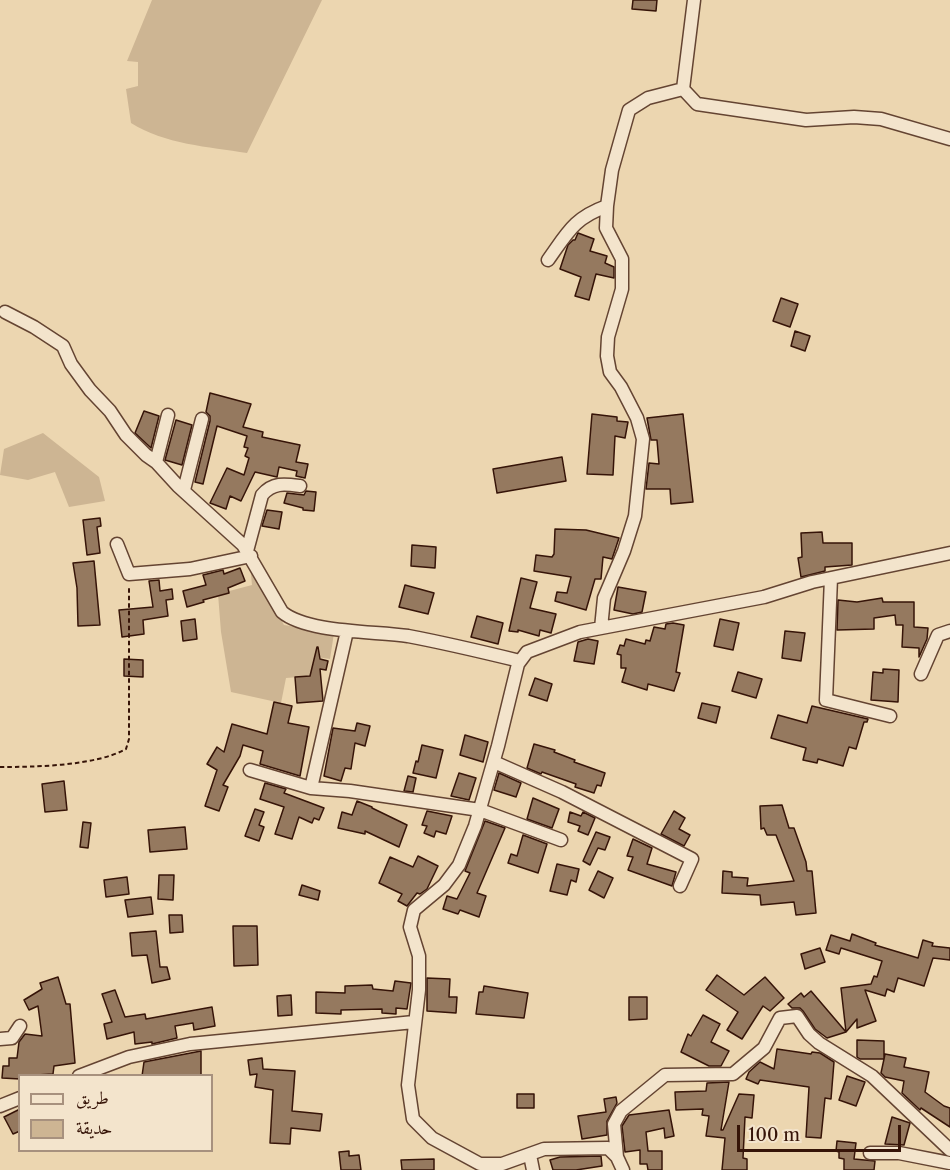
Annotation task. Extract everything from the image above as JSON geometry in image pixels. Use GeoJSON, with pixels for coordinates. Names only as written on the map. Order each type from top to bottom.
{"type":"FeatureCollection","features":[{"type":"Feature","properties":{"kind":"street"},"geometry":{"type":"LineString","coordinates":[[683,89],[694,0]]}},
{"type":"Feature","properties":{"kind":"street"},"geometry":{"type":"LineString","coordinates":[[683,89],[698,104],[806,120],[854,117],[881,119],[950,139]]}},
{"type":"Feature","properties":{"kind":"street"},"geometry":{"type":"LineString","coordinates":[[601,628],[603,598],[624,551],[635,516],[643,439],[637,418],[621,387],[610,372],[607,356],[608,337],[622,289],[622,259],[606,228],[612,170],[629,110],[648,98],[683,89]]}},
{"type":"Feature","properties":{"kind":"street"},"geometry":{"type":"LineString","coordinates":[[548,260],[572,226],[589,212],[607,206]]}},
{"type":"Feature","properties":{"kind":"street"},"geometry":{"type":"LineString","coordinates":[[5,312],[63,346],[71,363],[90,390],[110,411],[126,435],[243,545],[282,612],[291,620],[347,631],[406,636],[520,661]]}},
{"type":"Feature","properties":{"kind":"street"},"geometry":{"type":"LineString","coordinates":[[156,462],[168,415]]}},
{"type":"Feature","properties":{"kind":"street"},"geometry":{"type":"LineString","coordinates":[[184,490],[202,419]]}},
{"type":"Feature","properties":{"kind":"street"},"geometry":{"type":"LineString","coordinates":[[249,554],[262,495],[266,490],[278,484],[300,486]]}},
{"type":"Feature","properties":{"kind":"street"},"geometry":{"type":"LineString","coordinates":[[117,544],[129,574],[190,569],[249,554]]}},
{"type":"Feature","properties":{"kind":"street"},"geometry":{"type":"LineString","coordinates":[[617,1157],[608,1148],[544,1149],[502,1167],[480,1164],[432,1138],[413,1119],[408,1085],[419,990],[419,956],[410,927],[414,910],[444,885],[459,865],[480,810],[520,661],[527,652],[580,632],[764,597],[831,578],[950,553]]}},
{"type":"Feature","properties":{"kind":"street"},"geometry":{"type":"LineString","coordinates":[[831,578],[826,700],[890,716]]}},
{"type":"Feature","properties":{"kind":"street"},"geometry":{"type":"LineString","coordinates":[[311,788],[347,631]]}},
{"type":"Feature","properties":{"kind":"street"},"geometry":{"type":"LineString","coordinates":[[921,674],[938,635],[950,631]]}},
{"type":"Feature","properties":{"kind":"street"},"geometry":{"type":"LineString","coordinates":[[494,762],[562,792],[692,859],[680,886]]}},
{"type":"Feature","properties":{"kind":"street"},"geometry":{"type":"LineString","coordinates":[[250,770],[311,788],[350,791],[480,810],[561,840]]}},
{"type":"Feature","properties":{"kind":"street"},"geometry":{"type":"LineString","coordinates":[[623,1170],[617,1157],[614,1124],[621,1111],[665,1075],[733,1074],[764,1048],[780,1018],[797,1016],[809,1034],[819,1043],[872,1076],[950,1150]]}},
{"type":"Feature","properties":{"kind":"street"},"geometry":{"type":"LineString","coordinates":[[84,1074],[129,1057],[190,1044],[414,1022]]}},
{"type":"Feature","properties":{"kind":"street"},"geometry":{"type":"LineString","coordinates":[[0,1039],[12,1038],[20,1026]]}},
{"type":"Feature","properties":{"kind":"street"},"geometry":{"type":"LineString","coordinates":[[0,1106],[18,1099]]}},
{"type":"Feature","properties":{"kind":"street"},"geometry":{"type":"LineString","coordinates":[[870,1153],[899,1153],[950,1163]]}},
{"type":"Feature","properties":{"kind":"street"},"geometry":{"type":"LineString","coordinates":[[530,1155],[533,1170]]}},
{"type":"Feature","properties":{"kind":"path"},"geometry":{"type":"LineString","coordinates":[[0,767],[46,767],[115,755],[126,749],[129,739],[129,574]]}},
{"type":"Feature","properties":{"kind":"green space"},"geometry":{"type":"Polygon","coordinates":[[[152,0],[322,0],[247,153],[172,140],[131,123],[126,89],[138,86],[138,62],[127,61],[152,0]]]}},
{"type":"Feature","properties":{"kind":"green space"},"geometry":{"type":"Polygon","coordinates":[[[43,433],[99,477],[105,501],[69,507],[55,472],[28,480],[0,475],[4,449],[43,433]]]}},
{"type":"Feature","properties":{"kind":"green space"},"geometry":{"type":"Polygon","coordinates":[[[250,564],[284,625],[334,633],[330,659],[317,657],[312,676],[286,678],[281,703],[231,692],[221,632],[218,594],[252,585],[250,564]]]}},
{"type":"Feature","properties":{"kind":"building"},"geometry":{"type":"Polygon","coordinates":[[[633,0],[657,0],[656,11],[632,9],[633,0]]]}},
{"type":"Feature","properties":{"kind":"building"},"geometry":{"type":"Polygon","coordinates":[[[578,233],[594,239],[590,251],[607,256],[605,263],[614,267],[614,278],[596,274],[589,300],[575,296],[581,277],[560,269],[568,245],[575,240],[578,233]]]}},
{"type":"Feature","properties":{"kind":"building"},"geometry":{"type":"Polygon","coordinates":[[[781,298],[798,304],[790,327],[773,321],[781,298]]]}},
{"type":"Feature","properties":{"kind":"building"},"geometry":{"type":"Polygon","coordinates":[[[795,331],[810,336],[805,351],[791,346],[795,331]]]}},
{"type":"Feature","properties":{"kind":"building"},"geometry":{"type":"Polygon","coordinates":[[[210,393],[251,404],[243,427],[263,432],[262,437],[300,445],[296,462],[308,464],[305,478],[296,476],[297,471],[279,467],[277,477],[255,472],[241,501],[230,496],[226,509],[210,503],[227,468],[244,475],[249,458],[245,456],[248,448],[244,447],[247,436],[217,426],[203,484],[195,482],[210,421],[210,416],[206,412],[210,393]]]}},
{"type":"Feature","properties":{"kind":"building"},"geometry":{"type":"Polygon","coordinates":[[[144,411],[159,416],[151,448],[135,433],[144,411]]]}},
{"type":"Feature","properties":{"kind":"building"},"geometry":{"type":"Polygon","coordinates":[[[592,414],[617,417],[617,421],[628,422],[625,438],[615,436],[613,475],[587,474],[592,414]]]}},
{"type":"Feature","properties":{"kind":"building"},"geometry":{"type":"Polygon","coordinates":[[[683,414],[693,502],[671,504],[670,489],[646,489],[649,463],[659,464],[657,440],[651,440],[647,418],[683,414]]]}},
{"type":"Feature","properties":{"kind":"building"},"geometry":{"type":"Polygon","coordinates":[[[176,420],[192,425],[182,465],[165,460],[176,420]]]}},
{"type":"Feature","properties":{"kind":"building"},"geometry":{"type":"Polygon","coordinates":[[[562,457],[566,481],[497,493],[493,469],[562,457]]]}},
{"type":"Feature","properties":{"kind":"building"},"geometry":{"type":"Polygon","coordinates":[[[306,491],[316,492],[314,511],[303,510],[303,508],[284,503],[287,493],[304,495],[306,491]]]}},
{"type":"Feature","properties":{"kind":"building"},"geometry":{"type":"Polygon","coordinates":[[[267,510],[282,512],[279,529],[262,526],[267,510]]]}},
{"type":"Feature","properties":{"kind":"building"},"geometry":{"type":"Polygon","coordinates":[[[100,518],[101,526],[97,527],[100,553],[87,555],[83,520],[100,518]]]}},
{"type":"Feature","properties":{"kind":"building"},"geometry":{"type":"Polygon","coordinates":[[[555,529],[586,530],[619,538],[612,559],[603,557],[601,579],[595,579],[586,610],[555,601],[557,592],[567,593],[571,577],[534,571],[536,555],[552,557],[554,554],[555,529]]]}},
{"type":"Feature","properties":{"kind":"building"},"geometry":{"type":"Polygon","coordinates":[[[822,532],[823,543],[852,543],[852,565],[825,567],[825,571],[801,577],[798,558],[802,557],[801,533],[822,532]]]}},
{"type":"Feature","properties":{"kind":"building"},"geometry":{"type":"Polygon","coordinates":[[[412,545],[436,547],[435,568],[411,566],[412,545]]]}},
{"type":"Feature","properties":{"kind":"building"},"geometry":{"type":"Polygon","coordinates":[[[94,561],[100,625],[78,626],[77,588],[73,563],[94,561]]]}},
{"type":"Feature","properties":{"kind":"building"},"geometry":{"type":"Polygon","coordinates":[[[240,568],[245,581],[228,588],[229,593],[187,607],[183,591],[206,585],[203,575],[223,570],[224,574],[240,568]]]}},
{"type":"Feature","properties":{"kind":"building"},"geometry":{"type":"Polygon","coordinates":[[[521,578],[537,582],[530,608],[556,614],[551,633],[540,630],[539,636],[518,630],[518,632],[509,631],[521,578]]]}},
{"type":"Feature","properties":{"kind":"building"},"geometry":{"type":"Polygon","coordinates":[[[159,580],[160,591],[172,589],[173,599],[166,600],[168,616],[143,620],[144,634],[122,637],[119,610],[153,607],[149,581],[159,580]]]}},
{"type":"Feature","properties":{"kind":"building"},"geometry":{"type":"Polygon","coordinates":[[[405,585],[434,593],[428,614],[399,607],[405,585]]]}},
{"type":"Feature","properties":{"kind":"building"},"geometry":{"type":"Polygon","coordinates":[[[618,587],[646,592],[642,612],[633,614],[614,610],[618,587]]]}},
{"type":"Feature","properties":{"kind":"building"},"geometry":{"type":"Polygon","coordinates":[[[882,598],[883,602],[914,602],[914,627],[928,628],[927,639],[919,657],[919,648],[902,647],[903,625],[896,625],[895,615],[874,618],[874,629],[837,630],[838,600],[857,602],[882,598]]]}},
{"type":"Feature","properties":{"kind":"building"},"geometry":{"type":"Polygon","coordinates":[[[477,616],[503,623],[498,644],[471,637],[477,616]]]}},
{"type":"Feature","properties":{"kind":"building"},"geometry":{"type":"Polygon","coordinates":[[[195,619],[197,639],[183,641],[181,621],[195,619]]]}},
{"type":"Feature","properties":{"kind":"building"},"geometry":{"type":"Polygon","coordinates":[[[720,619],[739,623],[733,650],[714,646],[720,619]]]}},
{"type":"Feature","properties":{"kind":"building"},"geometry":{"type":"Polygon","coordinates":[[[666,624],[684,625],[676,672],[680,673],[674,691],[648,684],[647,690],[622,682],[626,668],[621,668],[621,655],[617,654],[620,645],[624,646],[626,639],[645,644],[646,640],[650,641],[654,627],[665,629],[666,624]]]}},
{"type":"Feature","properties":{"kind":"building"},"geometry":{"type":"Polygon","coordinates":[[[785,631],[805,633],[801,661],[782,658],[785,631]]]}},
{"type":"Feature","properties":{"kind":"building"},"geometry":{"type":"Polygon","coordinates":[[[588,639],[598,641],[594,664],[574,661],[578,642],[588,639]]]}},
{"type":"Feature","properties":{"kind":"building"},"geometry":{"type":"Polygon","coordinates":[[[317,647],[320,659],[328,661],[326,670],[320,669],[323,701],[297,703],[295,677],[310,676],[317,647]]]}},
{"type":"Feature","properties":{"kind":"building"},"geometry":{"type":"Polygon","coordinates":[[[124,659],[143,660],[143,677],[124,676],[124,659]]]}},
{"type":"Feature","properties":{"kind":"building"},"geometry":{"type":"Polygon","coordinates":[[[883,669],[899,670],[898,702],[871,700],[873,672],[883,673],[883,669]]]}},
{"type":"Feature","properties":{"kind":"building"},"geometry":{"type":"Polygon","coordinates":[[[738,672],[762,679],[756,698],[732,691],[738,672]]]}},
{"type":"Feature","properties":{"kind":"building"},"geometry":{"type":"Polygon","coordinates":[[[535,678],[552,684],[547,701],[529,695],[535,678]]]}},
{"type":"Feature","properties":{"kind":"building"},"geometry":{"type":"Polygon","coordinates":[[[274,702],[292,706],[288,723],[309,727],[300,776],[260,764],[263,751],[243,745],[240,756],[223,785],[228,787],[219,811],[205,806],[217,770],[207,764],[217,747],[224,752],[232,724],[267,734],[274,702]]]}},
{"type":"Feature","properties":{"kind":"building"},"geometry":{"type":"Polygon","coordinates":[[[702,703],[720,707],[716,723],[698,718],[702,703]]]}},
{"type":"Feature","properties":{"kind":"building"},"geometry":{"type":"Polygon","coordinates":[[[812,706],[868,719],[864,722],[856,749],[849,747],[843,766],[818,759],[817,763],[803,760],[806,748],[771,738],[778,715],[807,723],[812,706]]]}},
{"type":"Feature","properties":{"kind":"building"},"geometry":{"type":"Polygon","coordinates":[[[357,723],[370,726],[365,746],[355,743],[351,769],[345,768],[341,781],[324,776],[333,728],[355,731],[357,723]]]}},
{"type":"Feature","properties":{"kind":"building"},"geometry":{"type":"Polygon","coordinates":[[[465,735],[488,742],[483,762],[460,755],[465,735]]]}},
{"type":"Feature","properties":{"kind":"building"},"geometry":{"type":"Polygon","coordinates":[[[534,744],[555,750],[554,752],[575,760],[574,762],[605,773],[601,786],[597,785],[594,793],[575,787],[576,784],[527,768],[534,744]]]}},
{"type":"Feature","properties":{"kind":"building"},"geometry":{"type":"Polygon","coordinates":[[[422,745],[443,750],[436,778],[413,773],[422,745]]]}},
{"type":"Feature","properties":{"kind":"building"},"geometry":{"type":"Polygon","coordinates":[[[459,773],[476,778],[469,800],[451,796],[459,773]]]}},
{"type":"Feature","properties":{"kind":"building"},"geometry":{"type":"Polygon","coordinates":[[[499,773],[521,783],[516,797],[494,790],[499,773]]]}},
{"type":"Feature","properties":{"kind":"building"},"geometry":{"type":"Polygon","coordinates":[[[408,776],[416,778],[413,792],[404,791],[408,776]]]}},
{"type":"Feature","properties":{"kind":"building"},"geometry":{"type":"Polygon","coordinates":[[[64,781],[67,810],[45,812],[42,784],[64,781]]]}},
{"type":"Feature","properties":{"kind":"building"},"geometry":{"type":"Polygon","coordinates":[[[265,783],[286,789],[284,793],[324,808],[319,820],[314,818],[312,823],[299,817],[292,839],[275,834],[284,807],[260,799],[265,783]]]}},
{"type":"Feature","properties":{"kind":"building"},"geometry":{"type":"Polygon","coordinates":[[[533,798],[559,809],[552,828],[527,819],[533,798]]]}},
{"type":"Feature","properties":{"kind":"building"},"geometry":{"type":"Polygon","coordinates":[[[357,801],[407,825],[399,847],[365,831],[365,834],[338,828],[342,812],[352,815],[357,801]]]}},
{"type":"Feature","properties":{"kind":"building"},"geometry":{"type":"Polygon","coordinates":[[[782,805],[789,828],[794,828],[807,871],[812,871],[816,913],[796,915],[794,902],[761,905],[760,895],[722,893],[723,871],[732,872],[732,877],[748,878],[747,886],[794,881],[776,835],[767,835],[764,828],[761,829],[760,806],[782,805]]]}},
{"type":"Feature","properties":{"kind":"building"},"geometry":{"type":"Polygon","coordinates":[[[255,809],[264,812],[259,825],[264,827],[259,841],[245,836],[255,809]]]}},
{"type":"Feature","properties":{"kind":"building"},"geometry":{"type":"Polygon","coordinates":[[[427,811],[452,816],[446,834],[436,831],[434,837],[424,833],[427,826],[422,825],[427,811]]]}},
{"type":"Feature","properties":{"kind":"building"},"geometry":{"type":"Polygon","coordinates":[[[674,811],[685,818],[679,829],[690,835],[684,846],[661,834],[674,811]]]}},
{"type":"Feature","properties":{"kind":"building"},"geometry":{"type":"Polygon","coordinates":[[[570,812],[581,816],[583,812],[595,818],[588,835],[578,831],[580,826],[568,822],[570,812]]]}},
{"type":"Feature","properties":{"kind":"building"},"geometry":{"type":"Polygon","coordinates":[[[485,821],[505,828],[477,893],[486,896],[479,917],[460,910],[458,914],[443,909],[447,896],[457,899],[470,873],[465,871],[485,821]]]}},
{"type":"Feature","properties":{"kind":"building"},"geometry":{"type":"Polygon","coordinates":[[[83,822],[91,823],[88,848],[80,847],[83,822]]]}},
{"type":"Feature","properties":{"kind":"building"},"geometry":{"type":"Polygon","coordinates":[[[185,827],[187,849],[150,852],[148,830],[185,827]]]}},
{"type":"Feature","properties":{"kind":"building"},"geometry":{"type":"Polygon","coordinates":[[[596,832],[610,837],[605,850],[598,848],[590,865],[583,861],[596,832]]]}},
{"type":"Feature","properties":{"kind":"building"},"geometry":{"type":"Polygon","coordinates":[[[523,835],[547,844],[538,873],[508,863],[511,854],[517,856],[523,835]]]}},
{"type":"Feature","properties":{"kind":"building"},"geometry":{"type":"Polygon","coordinates":[[[633,839],[652,848],[647,864],[676,872],[672,886],[628,870],[633,857],[627,856],[633,839]]]}},
{"type":"Feature","properties":{"kind":"building"},"geometry":{"type":"Polygon","coordinates":[[[418,856],[438,866],[427,889],[420,894],[417,893],[407,906],[398,901],[402,894],[379,883],[390,857],[413,867],[418,856]]]}},
{"type":"Feature","properties":{"kind":"building"},"geometry":{"type":"Polygon","coordinates":[[[557,864],[579,869],[576,882],[571,880],[567,895],[550,891],[557,864]]]}},
{"type":"Feature","properties":{"kind":"building"},"geometry":{"type":"Polygon","coordinates":[[[598,871],[613,878],[604,898],[589,890],[598,871]]]}},
{"type":"Feature","properties":{"kind":"building"},"geometry":{"type":"Polygon","coordinates":[[[159,875],[174,875],[173,900],[158,899],[159,875]]]}},
{"type":"Feature","properties":{"kind":"building"},"geometry":{"type":"Polygon","coordinates":[[[127,877],[129,894],[106,897],[104,880],[127,877]]]}},
{"type":"Feature","properties":{"kind":"building"},"geometry":{"type":"Polygon","coordinates":[[[302,885],[320,891],[318,900],[299,895],[302,885]]]}},
{"type":"Feature","properties":{"kind":"building"},"geometry":{"type":"Polygon","coordinates":[[[151,897],[153,914],[128,917],[125,900],[151,897]]]}},
{"type":"Feature","properties":{"kind":"building"},"geometry":{"type":"Polygon","coordinates":[[[169,915],[182,915],[183,932],[170,933],[169,915]]]}},
{"type":"Feature","properties":{"kind":"building"},"geometry":{"type":"Polygon","coordinates":[[[233,926],[257,926],[258,965],[234,966],[233,926]]]}},
{"type":"Feature","properties":{"kind":"building"},"geometry":{"type":"Polygon","coordinates":[[[156,931],[160,967],[167,967],[170,979],[152,983],[147,955],[132,956],[130,933],[156,931]]]}},
{"type":"Feature","properties":{"kind":"building"},"geometry":{"type":"Polygon","coordinates":[[[852,934],[876,943],[875,945],[918,958],[923,940],[933,943],[932,946],[950,948],[950,960],[933,958],[924,986],[898,978],[894,992],[887,989],[885,996],[865,990],[876,1021],[857,1028],[857,1019],[846,1032],[841,988],[871,984],[874,976],[877,977],[882,961],[841,948],[839,954],[826,950],[831,935],[850,941],[852,934]]]}},
{"type":"Feature","properties":{"kind":"building"},"geometry":{"type":"Polygon","coordinates":[[[820,948],[825,962],[805,969],[801,954],[820,948]]]}},
{"type":"Feature","properties":{"kind":"building"},"geometry":{"type":"Polygon","coordinates":[[[717,975],[744,995],[765,977],[784,998],[770,1011],[763,1006],[742,1039],[727,1030],[738,1012],[706,990],[717,975]]]}},
{"type":"Feature","properties":{"kind":"building"},"geometry":{"type":"Polygon","coordinates":[[[58,977],[66,1004],[70,1004],[75,1063],[54,1066],[53,1074],[18,1074],[18,1079],[2,1078],[3,1066],[9,1066],[9,1058],[17,1058],[19,1042],[25,1034],[42,1036],[38,1006],[29,1010],[24,1000],[42,989],[40,983],[58,977]]]}},
{"type":"Feature","properties":{"kind":"building"},"geometry":{"type":"Polygon","coordinates":[[[427,978],[450,979],[449,997],[457,997],[456,1013],[427,1011],[427,978]]]}},
{"type":"Feature","properties":{"kind":"building"},"geometry":{"type":"Polygon","coordinates":[[[395,981],[411,983],[407,1009],[396,1008],[396,1014],[382,1013],[382,1009],[341,1010],[341,1014],[316,1013],[316,992],[345,993],[345,986],[372,985],[373,989],[393,991],[395,981]]]}},
{"type":"Feature","properties":{"kind":"building"},"geometry":{"type":"Polygon","coordinates":[[[484,986],[528,993],[524,1018],[476,1014],[479,992],[483,992],[484,986]]]}},
{"type":"Feature","properties":{"kind":"building"},"geometry":{"type":"Polygon","coordinates":[[[115,990],[125,1017],[145,1014],[146,1019],[212,1007],[215,1026],[194,1030],[193,1023],[175,1026],[177,1038],[152,1044],[152,1042],[135,1044],[134,1032],[107,1039],[104,1024],[112,1022],[102,994],[115,990]]]}},
{"type":"Feature","properties":{"kind":"building"},"geometry":{"type":"Polygon","coordinates":[[[811,991],[846,1032],[827,1038],[815,1029],[800,1008],[792,1008],[788,1004],[801,993],[804,997],[811,991]]]}},
{"type":"Feature","properties":{"kind":"building"},"geometry":{"type":"Polygon","coordinates":[[[291,995],[292,1015],[278,1016],[277,996],[291,995]]]}},
{"type":"Feature","properties":{"kind":"building"},"geometry":{"type":"Polygon","coordinates":[[[629,997],[647,997],[647,1019],[629,1020],[629,997]]]}},
{"type":"Feature","properties":{"kind":"building"},"geometry":{"type":"Polygon","coordinates":[[[703,1015],[720,1024],[711,1042],[729,1051],[721,1066],[709,1066],[681,1052],[688,1034],[691,1036],[703,1015]]]}},
{"type":"Feature","properties":{"kind":"building"},"geometry":{"type":"Polygon","coordinates":[[[857,1040],[884,1041],[884,1059],[857,1057],[857,1040]]]}},
{"type":"Feature","properties":{"kind":"building"},"geometry":{"type":"Polygon","coordinates":[[[777,1049],[811,1054],[812,1052],[820,1053],[834,1062],[831,1099],[825,1098],[821,1138],[806,1137],[809,1087],[760,1080],[758,1084],[746,1079],[749,1072],[760,1062],[774,1069],[777,1049]]]}},
{"type":"Feature","properties":{"kind":"building"},"geometry":{"type":"Polygon","coordinates":[[[201,1051],[201,1074],[142,1074],[144,1062],[201,1051]]]}},
{"type":"Feature","properties":{"kind":"building"},"geometry":{"type":"Polygon","coordinates":[[[885,1054],[906,1058],[904,1067],[929,1072],[925,1092],[950,1108],[950,1127],[921,1108],[920,1110],[902,1093],[904,1081],[885,1077],[881,1073],[885,1054]]]}},
{"type":"Feature","properties":{"kind":"building"},"geometry":{"type":"Polygon","coordinates":[[[262,1058],[263,1069],[295,1071],[292,1111],[322,1114],[320,1131],[291,1128],[290,1144],[270,1143],[273,1090],[255,1087],[257,1074],[250,1075],[248,1060],[262,1058]]]}},
{"type":"Feature","properties":{"kind":"building"},"geometry":{"type":"Polygon","coordinates":[[[847,1076],[865,1082],[856,1106],[839,1100],[847,1076]]]}},
{"type":"Feature","properties":{"kind":"building"},"geometry":{"type":"Polygon","coordinates":[[[729,1082],[721,1130],[739,1094],[754,1095],[752,1118],[745,1117],[743,1158],[747,1159],[747,1170],[722,1170],[725,1138],[706,1136],[709,1116],[702,1115],[703,1109],[676,1110],[675,1092],[706,1091],[707,1083],[729,1082]]]}},
{"type":"Feature","properties":{"kind":"building"},"geometry":{"type":"Polygon","coordinates":[[[517,1094],[534,1094],[534,1108],[517,1108],[517,1094]]]}},
{"type":"Feature","properties":{"kind":"building"},"geometry":{"type":"Polygon","coordinates":[[[616,1097],[617,1103],[607,1121],[607,1135],[582,1139],[578,1116],[606,1112],[604,1099],[616,1097]]]}},
{"type":"Feature","properties":{"kind":"building"},"geometry":{"type":"Polygon","coordinates":[[[18,1110],[18,1132],[13,1134],[4,1117],[18,1110]]]}},
{"type":"Feature","properties":{"kind":"building"},"geometry":{"type":"Polygon","coordinates":[[[669,1110],[674,1136],[665,1138],[664,1128],[646,1132],[648,1151],[662,1151],[662,1170],[648,1170],[647,1164],[640,1164],[640,1150],[625,1152],[622,1126],[629,1115],[669,1110]]]}},
{"type":"Feature","properties":{"kind":"building"},"geometry":{"type":"Polygon","coordinates":[[[892,1117],[910,1123],[904,1145],[885,1144],[892,1117]]]}},
{"type":"Feature","properties":{"kind":"building"},"geometry":{"type":"Polygon","coordinates":[[[837,1141],[856,1143],[854,1159],[875,1161],[874,1170],[844,1170],[844,1159],[839,1158],[839,1152],[836,1151],[837,1141]]]}},
{"type":"Feature","properties":{"kind":"building"},"geometry":{"type":"Polygon","coordinates":[[[349,1151],[349,1156],[359,1155],[361,1170],[341,1170],[339,1152],[349,1151]]]}},
{"type":"Feature","properties":{"kind":"building"},"geometry":{"type":"Polygon","coordinates":[[[601,1156],[602,1166],[576,1170],[553,1170],[550,1160],[560,1157],[601,1156]]]}},
{"type":"Feature","properties":{"kind":"building"},"geometry":{"type":"Polygon","coordinates":[[[434,1159],[434,1170],[402,1170],[401,1160],[434,1159]]]}}]}
